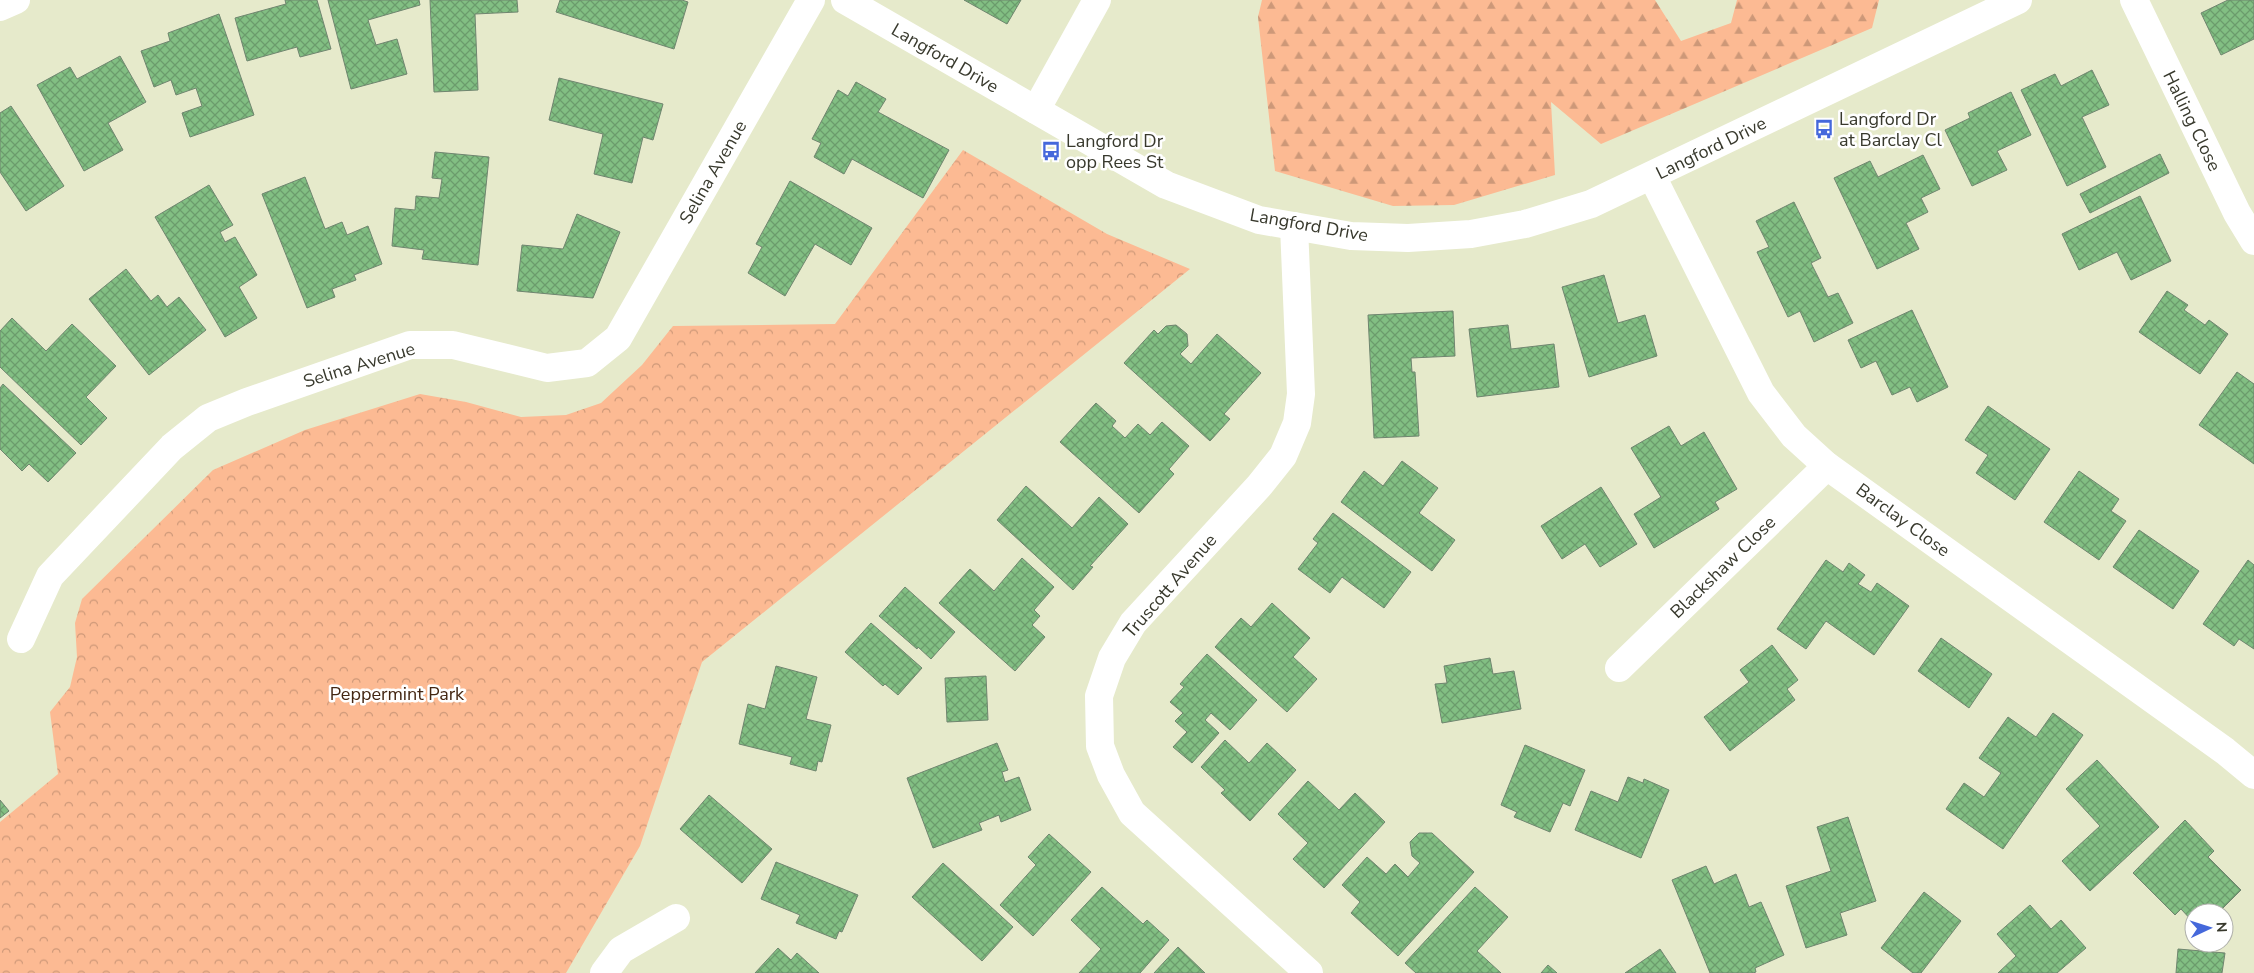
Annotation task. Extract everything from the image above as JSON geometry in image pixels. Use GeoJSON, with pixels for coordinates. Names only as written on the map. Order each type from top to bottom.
{"type":"FeatureCollection","features":[{"type":"Feature","properties":{"kind":"street"},"geometry":{"type":"LineString","coordinates":[[0,7],[16,0]]}},
{"type":"Feature","properties":{"kind":"street","name":"Selina Avenue"},"geometry":{"type":"LineString","coordinates":[[21,639],[50,576],[172,448],[208,418],[247,402],[410,346],[453,345],[547,368],[587,363],[618,338],[811,0]]}},
{"type":"Feature","properties":{"kind":"street","name":"Langford Drive"},"geometry":{"type":"LineString","coordinates":[[845,0],[1166,185],[1260,220],[1351,236],[1408,238],[1471,234],[1525,224],[1592,204],[2018,0]]}},
{"type":"Feature","properties":{"kind":"street"},"geometry":{"type":"LineString","coordinates":[[1036,110],[1097,0]]}},
{"type":"Feature","properties":{"kind":"street","name":"Halling Close"},"geometry":{"type":"LineString","coordinates":[[2134,0],[2237,213],[2254,241]]}},
{"type":"Feature","properties":{"kind":"street","name":"Barclay Close"},"geometry":{"type":"LineString","coordinates":[[1652,176],[1761,394],[1794,436],[1827,466],[2225,751],[2254,775]]}},
{"type":"Feature","properties":{"kind":"street","name":"Truscott Avenue"},"geometry":{"type":"LineString","coordinates":[[1294,226],[1301,394],[1297,423],[1283,456],[1259,486],[1133,623],[1112,658],[1099,696],[1100,746],[1111,775],[1132,813],[1309,973]]}},
{"type":"Feature","properties":{"kind":"street","name":"Blackshaw Close"},"geometry":{"type":"LineString","coordinates":[[1619,668],[1827,466]]}},
{"type":"Feature","properties":{"kind":"street"},"geometry":{"type":"LineString","coordinates":[[604,973],[621,950],[676,918]]}},
{"type":"Feature","properties":{"kind":"green space"},"geometry":{"type":"Polygon","coordinates":[[[1262,0],[1655,0],[1681,41],[1731,23],[1737,0],[1879,0],[1872,28],[1601,144],[1551,102],[1555,175],[1454,205],[1393,206],[1275,171],[1258,17],[1262,0]]]}},
{"type":"Feature","properties":{"kind":"green space","name":"Peppermint Park"},"geometry":{"type":"Polygon","coordinates":[[[963,150],[1107,234],[1190,269],[702,662],[640,846],[566,973],[0,973],[0,822],[58,774],[50,712],[70,687],[77,657],[75,623],[82,599],[213,470],[305,430],[420,394],[466,402],[521,417],[566,415],[601,403],[642,365],[673,326],[835,324],[963,150]]]}},
{"type":"Feature","properties":{"kind":"building"},"geometry":{"type":"Polygon","coordinates":[[[285,0],[317,0],[331,49],[300,57],[297,47],[247,61],[235,18],[286,4],[285,0]]]}},
{"type":"Feature","properties":{"kind":"building"},"geometry":{"type":"Polygon","coordinates":[[[328,0],[419,0],[420,5],[368,20],[376,45],[397,39],[407,74],[351,89],[328,0]]]}},
{"type":"Feature","properties":{"kind":"building"},"geometry":{"type":"Polygon","coordinates":[[[430,0],[517,0],[518,12],[475,14],[478,90],[434,92],[430,0]]]}},
{"type":"Feature","properties":{"kind":"building"},"geometry":{"type":"Polygon","coordinates":[[[560,0],[682,0],[688,2],[674,49],[556,12],[560,0]]]}},
{"type":"Feature","properties":{"kind":"building"},"geometry":{"type":"Polygon","coordinates":[[[964,0],[1021,0],[1007,24],[964,0]]]}},
{"type":"Feature","properties":{"kind":"building"},"geometry":{"type":"Polygon","coordinates":[[[2228,0],[2254,0],[2254,39],[2221,55],[2201,13],[2228,0]]]}},
{"type":"Feature","properties":{"kind":"building"},"geometry":{"type":"Polygon","coordinates":[[[219,14],[254,115],[190,137],[182,113],[202,106],[196,88],[176,95],[171,80],[154,87],[141,51],[170,41],[168,33],[219,14]]]}},
{"type":"Feature","properties":{"kind":"building"},"geometry":{"type":"Polygon","coordinates":[[[120,56],[146,102],[108,123],[123,150],[84,171],[37,85],[70,67],[77,79],[120,56]]]}},
{"type":"Feature","properties":{"kind":"building"},"geometry":{"type":"Polygon","coordinates":[[[2092,70],[2109,105],[2082,117],[2106,167],[2067,186],[2021,90],[2055,74],[2061,86],[2092,70]]]}},
{"type":"Feature","properties":{"kind":"building"},"geometry":{"type":"Polygon","coordinates":[[[559,78],[663,104],[653,140],[643,137],[632,183],[594,174],[603,134],[549,120],[559,78]]]}},
{"type":"Feature","properties":{"kind":"building"},"geometry":{"type":"Polygon","coordinates":[[[856,82],[886,99],[878,112],[949,150],[923,198],[852,159],[844,174],[814,157],[821,143],[812,139],[838,90],[848,96],[856,82]]]}},
{"type":"Feature","properties":{"kind":"building"},"geometry":{"type":"Polygon","coordinates":[[[2011,92],[2031,135],[1997,151],[2007,170],[1972,186],[1945,130],[1970,118],[1968,113],[2011,92]]]}},
{"type":"Feature","properties":{"kind":"building"},"geometry":{"type":"Polygon","coordinates":[[[11,106],[64,186],[26,211],[0,172],[0,113],[11,106]]]}},
{"type":"Feature","properties":{"kind":"building"},"geometry":{"type":"Polygon","coordinates":[[[435,152],[489,157],[478,265],[422,259],[424,250],[392,246],[395,208],[415,210],[416,196],[439,198],[442,179],[432,178],[435,152]]]}},
{"type":"Feature","properties":{"kind":"building"},"geometry":{"type":"Polygon","coordinates":[[[2160,154],[2169,173],[2090,213],[2080,194],[2160,154]]]}},
{"type":"Feature","properties":{"kind":"building"},"geometry":{"type":"Polygon","coordinates":[[[1923,155],[1940,189],[1921,198],[1928,212],[1906,223],[1919,249],[1877,269],[1834,178],[1870,161],[1878,177],[1923,155]]]}},
{"type":"Feature","properties":{"kind":"building"},"geometry":{"type":"Polygon","coordinates":[[[305,177],[325,229],[342,222],[347,235],[368,226],[382,264],[354,275],[356,280],[332,289],[335,297],[307,308],[262,194],[305,177]]]}},
{"type":"Feature","properties":{"kind":"building"},"geometry":{"type":"Polygon","coordinates":[[[790,181],[872,228],[851,265],[815,244],[785,296],[748,273],[762,247],[756,244],[790,181]]]}},
{"type":"Feature","properties":{"kind":"building"},"geometry":{"type":"Polygon","coordinates":[[[209,185],[233,225],[220,232],[225,242],[235,237],[257,275],[239,287],[257,318],[225,337],[155,217],[209,185]]]}},
{"type":"Feature","properties":{"kind":"building"},"geometry":{"type":"Polygon","coordinates":[[[2140,196],[2171,261],[2131,280],[2117,252],[2079,270],[2062,234],[2140,196]]]}},
{"type":"Feature","properties":{"kind":"building"},"geometry":{"type":"Polygon","coordinates":[[[1794,202],[1821,258],[1811,263],[1828,297],[1838,293],[1853,323],[1814,342],[1800,311],[1788,317],[1757,252],[1769,247],[1756,221],[1794,202]]]}},
{"type":"Feature","properties":{"kind":"building"},"geometry":{"type":"Polygon","coordinates":[[[577,214],[620,232],[593,298],[517,291],[522,245],[563,249],[577,214]]]}},
{"type":"Feature","properties":{"kind":"building"},"geometry":{"type":"Polygon","coordinates":[[[126,269],[151,301],[158,295],[167,307],[179,297],[206,330],[149,375],[89,299],[126,269]]]}},
{"type":"Feature","properties":{"kind":"building"},"geometry":{"type":"Polygon","coordinates":[[[1604,275],[1618,323],[1645,315],[1657,356],[1589,377],[1562,287],[1604,275]]]}},
{"type":"Feature","properties":{"kind":"building"},"geometry":{"type":"Polygon","coordinates":[[[2167,291],[2188,305],[2184,310],[2205,325],[2209,320],[2228,334],[2200,374],[2139,332],[2167,291]]]}},
{"type":"Feature","properties":{"kind":"building"},"geometry":{"type":"Polygon","coordinates":[[[1912,310],[1948,387],[1917,402],[1910,387],[1892,395],[1876,361],[1861,368],[1848,340],[1912,310]]]}},
{"type":"Feature","properties":{"kind":"building"},"geometry":{"type":"Polygon","coordinates":[[[1453,311],[1455,356],[1411,358],[1412,372],[1415,372],[1419,436],[1374,438],[1368,315],[1453,311]]]}},
{"type":"Feature","properties":{"kind":"building"},"geometry":{"type":"Polygon","coordinates":[[[12,318],[46,351],[72,324],[116,366],[86,397],[107,418],[81,445],[0,367],[0,331],[12,318]]]}},
{"type":"Feature","properties":{"kind":"building"},"geometry":{"type":"Polygon","coordinates":[[[1176,325],[1187,334],[1188,346],[1180,354],[1191,364],[1217,334],[1261,373],[1224,414],[1230,419],[1210,441],[1124,363],[1154,330],[1158,334],[1166,326],[1176,325]]]}},
{"type":"Feature","properties":{"kind":"building"},"geometry":{"type":"Polygon","coordinates":[[[1508,325],[1511,349],[1554,344],[1559,387],[1477,397],[1469,329],[1508,325]]]}},
{"type":"Feature","properties":{"kind":"building"},"geometry":{"type":"Polygon","coordinates":[[[2237,372],[2254,384],[2254,464],[2199,425],[2237,372]]]}},
{"type":"Feature","properties":{"kind":"building"},"geometry":{"type":"Polygon","coordinates":[[[3,384],[76,453],[48,482],[29,464],[22,471],[0,449],[0,388],[3,384]]]}},
{"type":"Feature","properties":{"kind":"building"},"geometry":{"type":"Polygon","coordinates":[[[1096,403],[1116,421],[1112,426],[1125,438],[1138,424],[1150,435],[1162,422],[1189,446],[1169,469],[1174,474],[1139,513],[1060,442],[1096,403]]]}},
{"type":"Feature","properties":{"kind":"building"},"geometry":{"type":"Polygon","coordinates":[[[1988,406],[2050,449],[2015,500],[1976,473],[1988,455],[1965,440],[1988,406]]]}},
{"type":"Feature","properties":{"kind":"building"},"geometry":{"type":"Polygon","coordinates":[[[1669,426],[1681,446],[1704,432],[1737,489],[1715,502],[1719,509],[1654,548],[1634,514],[1661,497],[1631,448],[1669,426]]]}},
{"type":"Feature","properties":{"kind":"building"},"geometry":{"type":"Polygon","coordinates":[[[1402,461],[1438,488],[1419,513],[1455,540],[1432,571],[1341,502],[1364,471],[1383,486],[1402,461]]]}},
{"type":"Feature","properties":{"kind":"building"},"geometry":{"type":"Polygon","coordinates":[[[2079,471],[2119,499],[2111,511],[2126,521],[2099,560],[2044,522],[2079,471]]]}},
{"type":"Feature","properties":{"kind":"building"},"geometry":{"type":"Polygon","coordinates":[[[1026,486],[1072,528],[1099,497],[1128,524],[1090,566],[1093,567],[1073,590],[997,520],[1026,486]]]}},
{"type":"Feature","properties":{"kind":"building"},"geometry":{"type":"Polygon","coordinates":[[[1601,487],[1637,544],[1600,567],[1585,544],[1562,559],[1541,526],[1601,487]]]}},
{"type":"Feature","properties":{"kind":"building"},"geometry":{"type":"Polygon","coordinates":[[[1333,513],[1411,572],[1384,608],[1342,577],[1330,593],[1298,569],[1318,543],[1313,539],[1333,513]]]}},
{"type":"Feature","properties":{"kind":"building"},"geometry":{"type":"Polygon","coordinates":[[[2139,530],[2199,571],[2173,609],[2113,567],[2139,530]]]}},
{"type":"Feature","properties":{"kind":"building"},"geometry":{"type":"Polygon","coordinates":[[[1022,558],[1054,587],[1034,610],[1040,616],[1032,625],[1045,637],[1015,671],[939,603],[970,569],[994,591],[1022,558]]]}},
{"type":"Feature","properties":{"kind":"building"},"geometry":{"type":"Polygon","coordinates":[[[1826,560],[1843,572],[1849,563],[1865,575],[1858,584],[1871,592],[1877,583],[1909,606],[1874,655],[1826,621],[1806,649],[1777,629],[1826,560]]]}},
{"type":"Feature","properties":{"kind":"building"},"geometry":{"type":"Polygon","coordinates":[[[2248,560],[2254,565],[2254,649],[2239,639],[2234,646],[2203,624],[2248,560]]]}},
{"type":"Feature","properties":{"kind":"building"},"geometry":{"type":"Polygon","coordinates":[[[905,587],[955,632],[931,659],[879,616],[905,587]]]}},
{"type":"Feature","properties":{"kind":"building"},"geometry":{"type":"Polygon","coordinates":[[[1272,603],[1310,638],[1293,657],[1317,679],[1287,712],[1215,647],[1241,618],[1251,627],[1272,603]]]}},
{"type":"Feature","properties":{"kind":"building"},"geometry":{"type":"Polygon","coordinates":[[[871,623],[922,668],[898,695],[885,684],[883,686],[845,652],[871,623]]]}},
{"type":"Feature","properties":{"kind":"building"},"geometry":{"type":"Polygon","coordinates":[[[1941,638],[1992,674],[1969,708],[1918,671],[1941,638]]]}},
{"type":"Feature","properties":{"kind":"building"},"geometry":{"type":"Polygon","coordinates":[[[1772,645],[1798,680],[1787,689],[1795,700],[1730,751],[1704,717],[1749,682],[1740,670],[1772,645]]]}},
{"type":"Feature","properties":{"kind":"building"},"geometry":{"type":"Polygon","coordinates":[[[1207,654],[1257,700],[1230,730],[1211,713],[1205,720],[1219,733],[1192,763],[1173,747],[1187,732],[1175,721],[1183,713],[1170,702],[1184,687],[1180,684],[1207,654]]]}},
{"type":"Feature","properties":{"kind":"building"},"geometry":{"type":"Polygon","coordinates":[[[1490,658],[1493,674],[1514,671],[1521,709],[1442,723],[1435,684],[1447,683],[1444,666],[1490,658]]]}},
{"type":"Feature","properties":{"kind":"building"},"geometry":{"type":"Polygon","coordinates":[[[776,666],[817,677],[806,719],[831,725],[822,762],[818,761],[816,771],[790,764],[792,757],[739,744],[748,704],[765,709],[776,666]]]}},
{"type":"Feature","properties":{"kind":"building"},"geometry":{"type":"Polygon","coordinates":[[[986,676],[988,720],[947,722],[945,678],[986,676]]]}},
{"type":"Feature","properties":{"kind":"building"},"geometry":{"type":"Polygon","coordinates":[[[2053,713],[2083,735],[2003,849],[1946,809],[1964,783],[1984,797],[2001,773],[1979,758],[2008,717],[2036,737],[2053,713]]]}},
{"type":"Feature","properties":{"kind":"building"},"geometry":{"type":"Polygon","coordinates":[[[1225,740],[1249,763],[1267,743],[1296,770],[1250,821],[1221,793],[1225,790],[1201,767],[1225,740]]]}},
{"type":"Feature","properties":{"kind":"building"},"geometry":{"type":"Polygon","coordinates":[[[997,743],[1008,770],[1002,772],[1005,782],[1019,777],[1031,810],[1001,822],[999,815],[979,823],[982,830],[933,848],[907,778],[997,743]]]}},
{"type":"Feature","properties":{"kind":"building"},"geometry":{"type":"Polygon","coordinates":[[[1525,745],[1585,770],[1570,806],[1563,803],[1550,832],[1514,817],[1517,812],[1501,805],[1525,745]]]}},
{"type":"Feature","properties":{"kind":"building"},"geometry":{"type":"Polygon","coordinates":[[[2097,760],[2159,827],[2090,891],[2062,861],[2100,826],[2066,789],[2097,760]]]}},
{"type":"Feature","properties":{"kind":"building"},"geometry":{"type":"Polygon","coordinates":[[[1628,777],[1643,783],[1644,779],[1669,790],[1641,858],[1575,830],[1591,791],[1618,802],[1628,777]]]}},
{"type":"Feature","properties":{"kind":"building"},"geometry":{"type":"Polygon","coordinates":[[[1308,781],[1339,810],[1355,793],[1385,822],[1324,888],[1293,859],[1308,843],[1278,814],[1308,781]]]}},
{"type":"Feature","properties":{"kind":"building"},"geometry":{"type":"Polygon","coordinates":[[[709,795],[772,849],[742,883],[680,829],[709,795]]]}},
{"type":"Feature","properties":{"kind":"building"},"geometry":{"type":"Polygon","coordinates":[[[0,800],[9,811],[0,818],[0,800]]]}},
{"type":"Feature","properties":{"kind":"building"},"geometry":{"type":"Polygon","coordinates":[[[1848,817],[1876,901],[1840,913],[1847,935],[1806,948],[1786,886],[1831,871],[1817,827],[1848,817]]]}},
{"type":"Feature","properties":{"kind":"building"},"geometry":{"type":"Polygon","coordinates":[[[2185,820],[2214,851],[2208,857],[2241,890],[2228,903],[2184,903],[2184,912],[2181,909],[2175,915],[2133,873],[2185,820]]]}},
{"type":"Feature","properties":{"kind":"building"},"geometry":{"type":"Polygon","coordinates":[[[1419,833],[1432,833],[1474,872],[1398,956],[1351,913],[1360,902],[1342,885],[1367,857],[1386,874],[1395,864],[1408,877],[1420,863],[1412,856],[1410,842],[1419,833]]]}},
{"type":"Feature","properties":{"kind":"building"},"geometry":{"type":"Polygon","coordinates":[[[1049,834],[1091,872],[1033,936],[1000,905],[1036,865],[1028,857],[1049,834]]]}},
{"type":"Feature","properties":{"kind":"building"},"geometry":{"type":"Polygon","coordinates":[[[776,862],[858,895],[842,932],[839,931],[836,939],[796,923],[800,915],[761,899],[776,862]]]}},
{"type":"Feature","properties":{"kind":"building"},"geometry":{"type":"Polygon","coordinates":[[[943,863],[1013,927],[982,961],[912,897],[943,863]]]}},
{"type":"Feature","properties":{"kind":"building"},"geometry":{"type":"Polygon","coordinates":[[[1706,866],[1714,884],[1736,874],[1749,907],[1761,902],[1784,955],[1755,968],[1756,972],[1753,973],[1710,973],[1672,880],[1706,866]]]}},
{"type":"Feature","properties":{"kind":"building"},"geometry":{"type":"Polygon","coordinates":[[[1102,887],[1143,924],[1147,920],[1169,940],[1140,973],[1079,973],[1101,949],[1071,920],[1102,887]]]}},
{"type":"Feature","properties":{"kind":"building"},"geometry":{"type":"Polygon","coordinates":[[[1475,887],[1508,917],[1477,951],[1501,973],[1416,973],[1405,963],[1475,887]]]}},
{"type":"Feature","properties":{"kind":"building"},"geometry":{"type":"Polygon","coordinates":[[[1924,892],[1961,921],[1921,973],[1913,973],[1881,948],[1924,892]]]}},
{"type":"Feature","properties":{"kind":"building"},"geometry":{"type":"Polygon","coordinates":[[[2030,905],[2051,929],[2061,920],[2086,948],[2057,973],[1998,973],[2016,956],[1997,934],[2030,905]]]}},
{"type":"Feature","properties":{"kind":"building"},"geometry":{"type":"Polygon","coordinates":[[[1178,947],[1205,973],[1154,973],[1178,947]]]}},
{"type":"Feature","properties":{"kind":"building"},"geometry":{"type":"Polygon","coordinates":[[[778,948],[791,960],[797,953],[819,973],[755,973],[778,948]]]}},
{"type":"Feature","properties":{"kind":"building"},"geometry":{"type":"Polygon","coordinates":[[[1660,949],[1676,973],[1625,973],[1660,949]]]}},
{"type":"Feature","properties":{"kind":"building"},"geometry":{"type":"Polygon","coordinates":[[[2178,949],[2184,950],[2184,953],[2225,953],[2222,973],[2176,973],[2178,949]]]}},
{"type":"Feature","properties":{"kind":"building"},"geometry":{"type":"Polygon","coordinates":[[[1548,965],[1557,973],[1541,973],[1548,965]]]}},
{"type":"Feature","properties":{"kind":"place","name":"Langford Dr at Barclay Cl"},"geometry":{"type":"Point","coordinates":[1824,129]}},
{"type":"Feature","properties":{"kind":"place","name":"Langford Dr opp Rees St"},"geometry":{"type":"Point","coordinates":[1051,151]}}]}
